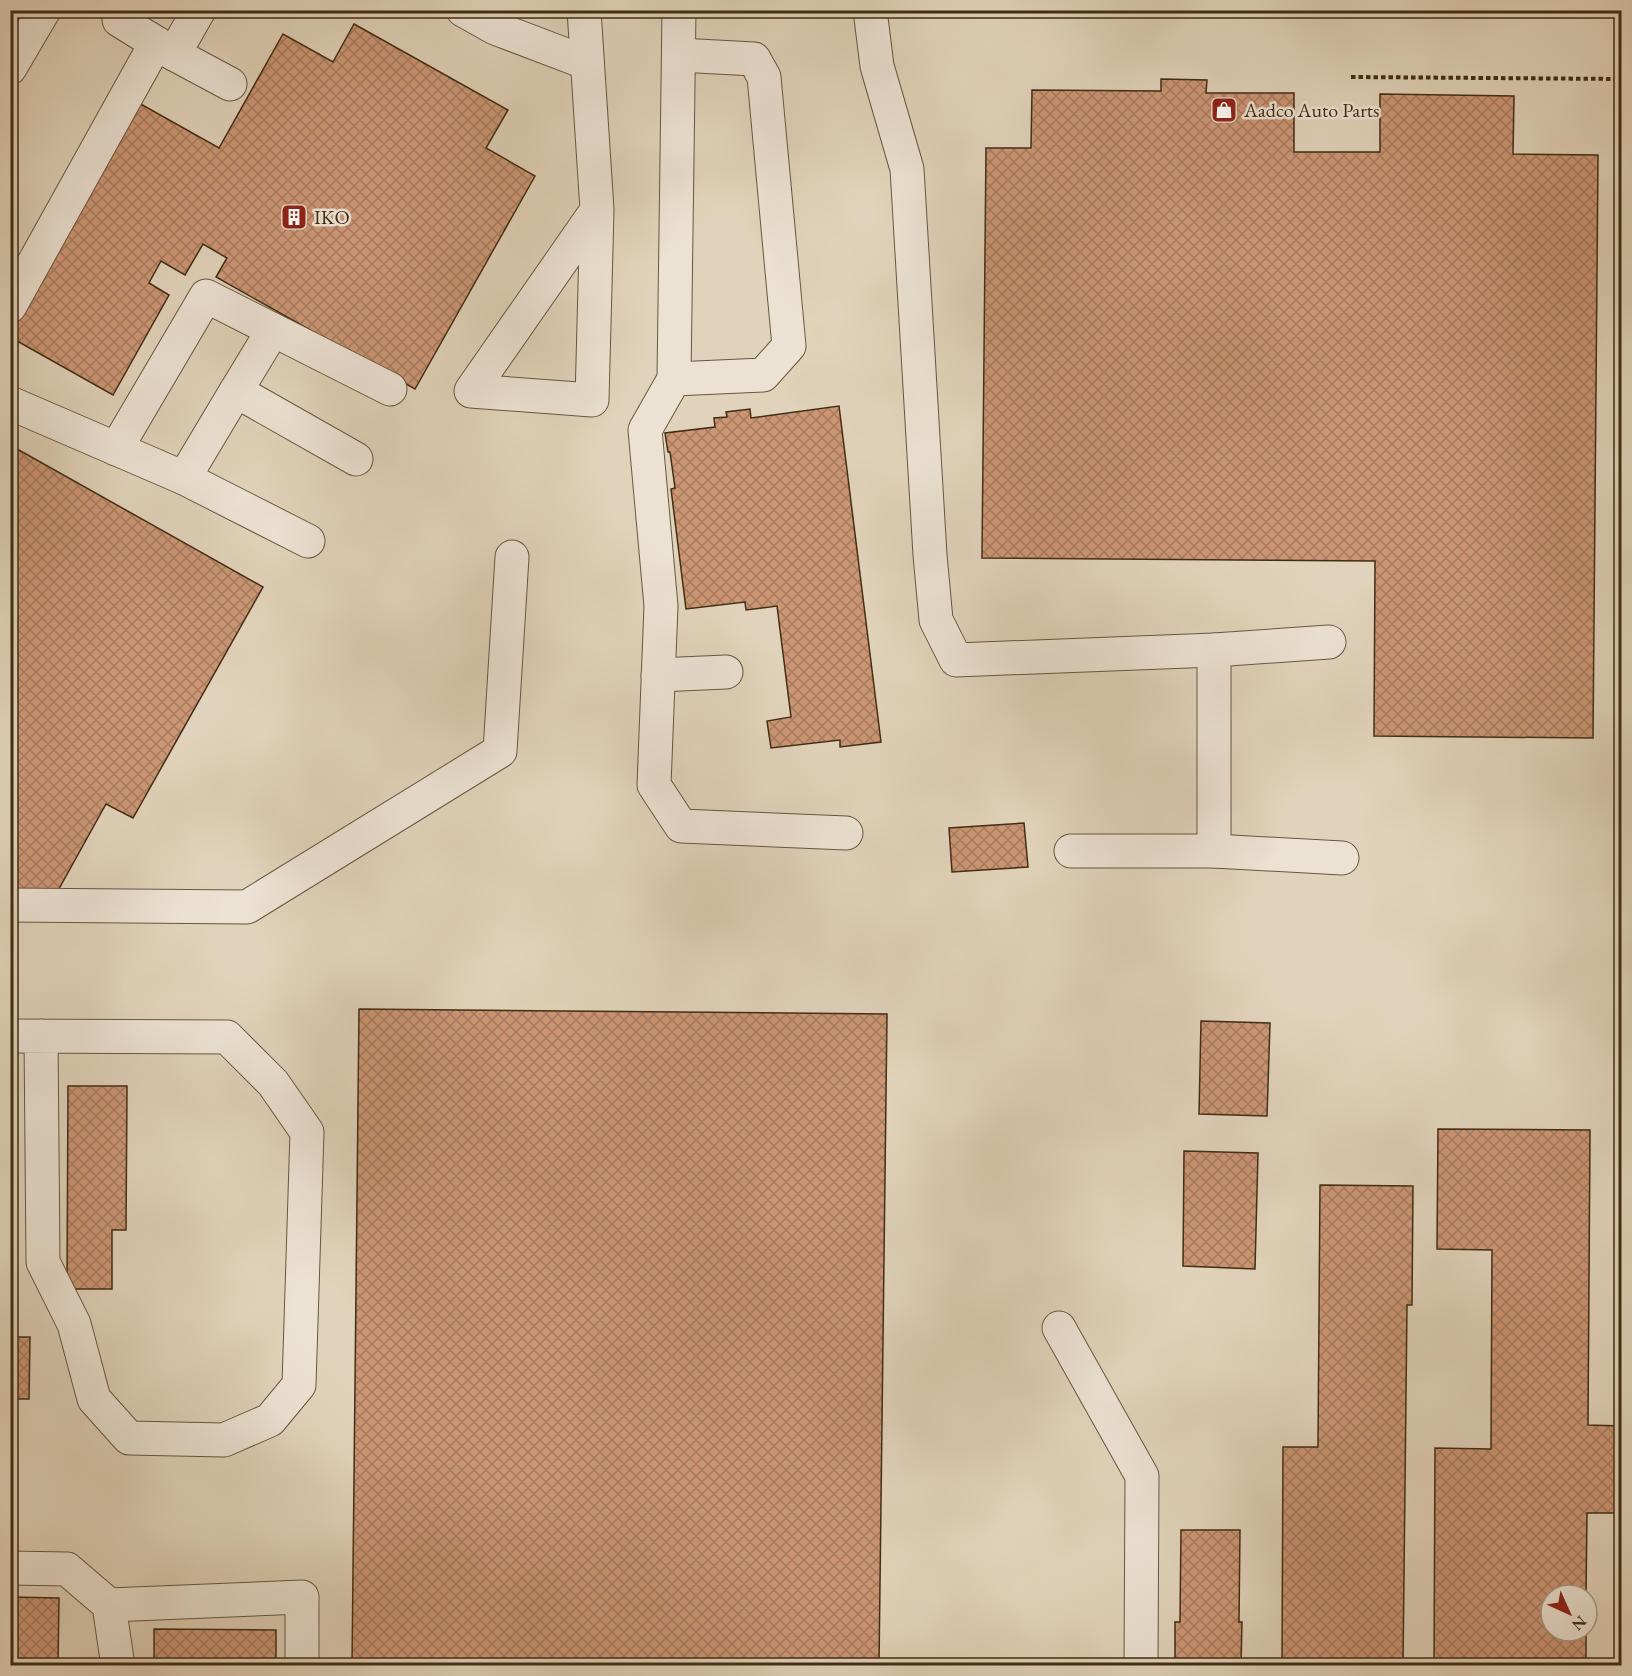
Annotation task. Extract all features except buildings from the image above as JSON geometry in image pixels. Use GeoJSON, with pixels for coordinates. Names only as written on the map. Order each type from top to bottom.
{"type":"FeatureCollection","features":[{"type":"Feature","properties":{"kind":"street"},"geometry":{"type":"LineString","coordinates":[[10,69],[44,10]]}},
{"type":"Feature","properties":{"kind":"street"},"geometry":{"type":"LineString","coordinates":[[10,306],[165,49],[199,10]]}},
{"type":"Feature","properties":{"kind":"street"},"geometry":{"type":"LineString","coordinates":[[463,10],[495,28],[587,63]]}},
{"type":"Feature","properties":{"kind":"street"},"geometry":{"type":"LineString","coordinates":[[584,10],[597,210],[592,400],[471,391],[597,210]]}},
{"type":"Feature","properties":{"kind":"street"},"geometry":{"type":"LineString","coordinates":[[679,10],[674,379],[645,430],[661,606],[654,784],[681,826],[846,833]]}},
{"type":"Feature","properties":{"kind":"street"},"geometry":{"type":"LineString","coordinates":[[870,10],[877,66],[907,169],[929,544],[936,620],[956,660],[1214,650],[1329,642]]}},
{"type":"Feature","properties":{"kind":"street"},"geometry":{"type":"LineString","coordinates":[[119,20],[165,49],[230,84]]}},
{"type":"Feature","properties":{"kind":"street"},"geometry":{"type":"LineString","coordinates":[[674,379],[763,375],[789,346],[764,77],[754,59],[678,55]]}},
{"type":"Feature","properties":{"kind":"street"},"geometry":{"type":"LineString","coordinates":[[116,449],[206,296],[390,389]]}},
{"type":"Feature","properties":{"kind":"street"},"geometry":{"type":"LineString","coordinates":[[184,478],[273,330]]}},
{"type":"Feature","properties":{"kind":"street"},"geometry":{"type":"LineString","coordinates":[[236,391],[356,459]]}},
{"type":"Feature","properties":{"kind":"street"},"geometry":{"type":"LineString","coordinates":[[10,403],[184,478],[308,541]]}},
{"type":"Feature","properties":{"kind":"street"},"geometry":{"type":"LineString","coordinates":[[10,905],[247,907],[500,751],[512,557]]}},
{"type":"Feature","properties":{"kind":"street"},"geometry":{"type":"LineString","coordinates":[[1214,650],[1214,850]]}},
{"type":"Feature","properties":{"kind":"street"},"geometry":{"type":"LineString","coordinates":[[658,675],[726,672]]}},
{"type":"Feature","properties":{"kind":"street"},"geometry":{"type":"LineString","coordinates":[[1071,851],[1214,850],[1342,858]]}},
{"type":"Feature","properties":{"kind":"street"},"geometry":{"type":"LineString","coordinates":[[26,1036],[227,1037],[273,1083],[307,1132],[299,1385],[270,1420],[224,1440],[129,1438],[94,1399],[74,1324],[43,1262],[26,1036]]}},
{"type":"Feature","properties":{"kind":"street"},"geometry":{"type":"LineString","coordinates":[[1059,1328],[1142,1476],[1141,1665]]}},
{"type":"Feature","properties":{"kind":"street"},"geometry":{"type":"LineString","coordinates":[[10,1568],[67,1569],[109,1605],[118,1665]]}},
{"type":"Feature","properties":{"kind":"street"},"geometry":{"type":"LineString","coordinates":[[109,1605],[302,1597],[302,1665]]}},
{"type":"Feature","properties":{"kind":"path"},"geometry":{"type":"LineString","coordinates":[[1351,77],[1622,79]]}},
{"type":"Feature","properties":{"kind":"place","name":"Aadco Auto Parts"},"geometry":{"type":"Point","coordinates":[1224,110]}},
{"type":"Feature","properties":{"kind":"place","name":"IKO"},"geometry":{"type":"Point","coordinates":[294,217]}}]}
